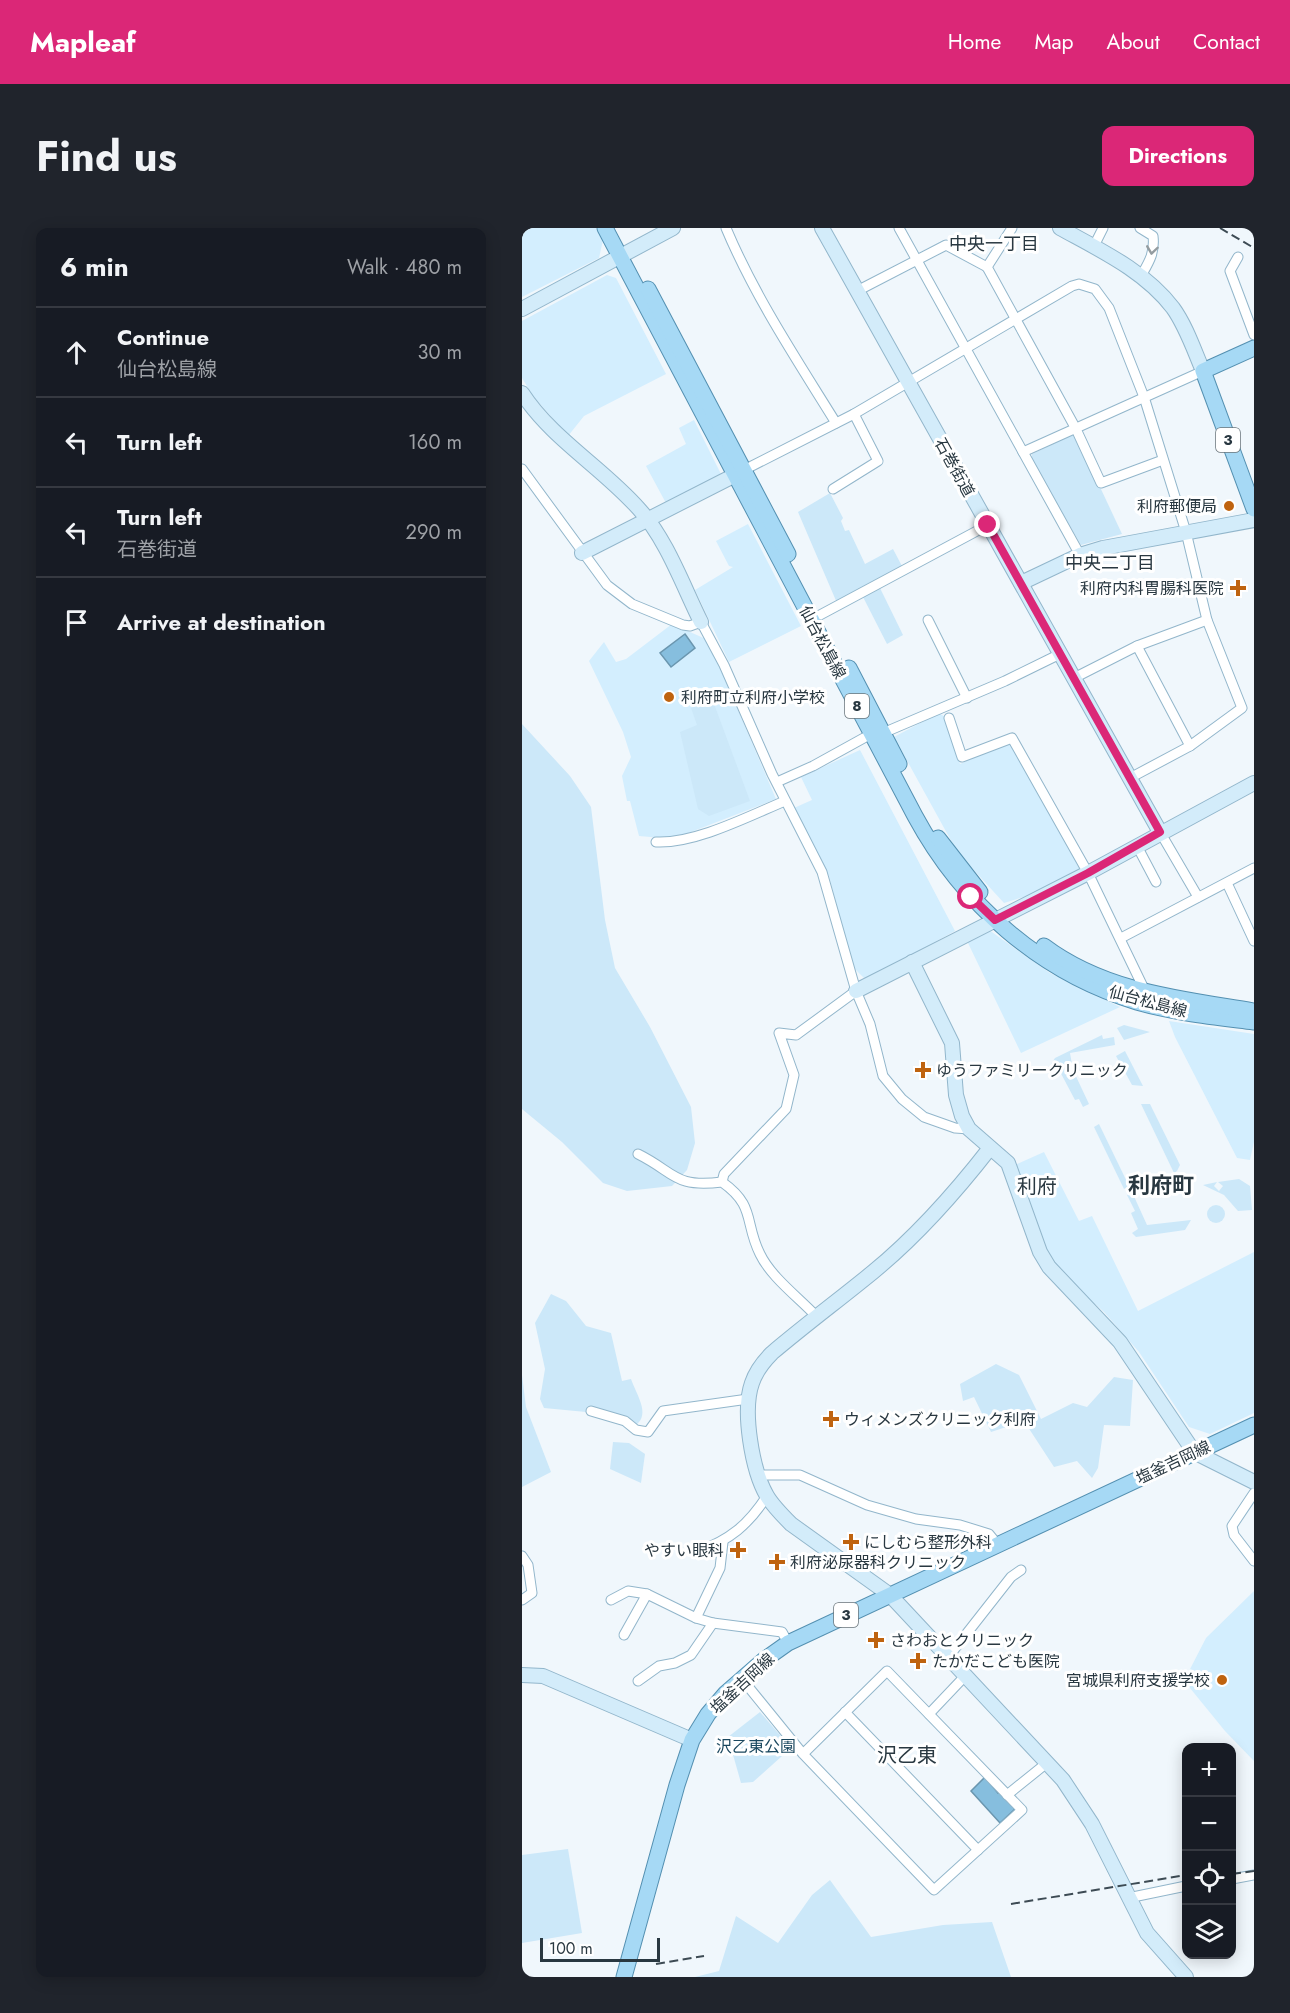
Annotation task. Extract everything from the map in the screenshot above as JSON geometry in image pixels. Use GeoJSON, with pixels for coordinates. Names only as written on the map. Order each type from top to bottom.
{"type":"FeatureCollection","features":[{"type":"Feature","properties":{"kind":"main road","name":"仙台松島線"},"geometry":{"type":"LineString","coordinates":[[605,228],[624,254],[877,734],[941,843],[999,918],[1060,969],[1114,994],[1169,1010],[1254,1022]]}},
{"type":"Feature","properties":{"kind":"main road","name":"仙台松島線"},"geometry":{"type":"LineString","coordinates":[[616,228],[624,254]]}},
{"type":"Feature","properties":{"kind":"main road"},"geometry":{"type":"LineString","coordinates":[[1203,371],[1254,348]]}},
{"type":"Feature","properties":{"kind":"main road","name":"3"},"geometry":{"type":"LineString","coordinates":[[1203,371],[1254,509]]}},
{"type":"Feature","properties":{"kind":"main road","name":"仙台松島線"},"geometry":{"type":"LineString","coordinates":[[739,472],[820,615],[877,734]]}},
{"type":"Feature","properties":{"kind":"main road","name":"仙台松島線"},"geometry":{"type":"LineString","coordinates":[[999,918],[1065,959],[1116,983],[1146,993],[1254,1011]]}},
{"type":"Feature","properties":{"kind":"main road","name":"塩釜吉岡線"},"geometry":{"type":"LineString","coordinates":[[624,1977],[677,1785],[692,1740],[708,1714],[742,1679],[788,1643],[1254,1425]]}},
{"type":"Feature","properties":{"kind":"street"},"geometry":{"type":"LineString","coordinates":[[522,309],[673,228]]}},
{"type":"Feature","properties":{"kind":"street"},"geometry":{"type":"LineString","coordinates":[[726,228],[744,268],[836,423]]}},
{"type":"Feature","properties":{"kind":"street","name":"石巻街道"},"geometry":{"type":"LineString","coordinates":[[822,228],[1160,832]]}},
{"type":"Feature","properties":{"kind":"street"},"geometry":{"type":"LineString","coordinates":[[899,228],[1080,555]]}},
{"type":"Feature","properties":{"kind":"street"},"geometry":{"type":"LineString","coordinates":[[987,267],[1012,228]]}},
{"type":"Feature","properties":{"kind":"street"},"geometry":{"type":"LineString","coordinates":[[1023,452],[1203,371],[1174,309],[1141,276],[1094,246],[1060,228]]}},
{"type":"Feature","properties":{"kind":"street"},"geometry":{"type":"LineString","coordinates":[[1094,246],[1103,228]]}},
{"type":"Feature","properties":{"kind":"street"},"geometry":{"type":"LineString","coordinates":[[1140,228],[1153,236],[1154,245],[1153,255],[1141,276]]}},
{"type":"Feature","properties":{"kind":"street"},"geometry":{"type":"LineString","coordinates":[[857,291],[946,245],[987,267],[1076,429],[1101,483],[1163,460]]}},
{"type":"Feature","properties":{"kind":"street"},"geometry":{"type":"LineString","coordinates":[[1238,257],[1230,271],[1254,335]]}},
{"type":"Feature","properties":{"kind":"street"},"geometry":{"type":"LineString","coordinates":[[582,553],[854,414],[1072,286],[1086,285],[1095,289],[1109,308],[1144,398],[1186,532],[1207,620],[1242,708],[1190,746],[1130,778]]}},
{"type":"Feature","properties":{"kind":"street"},"geometry":{"type":"LineString","coordinates":[[522,393],[540,418],[620,489],[648,519],[724,665],[785,801],[822,872],[856,991],[870,1024],[883,1076],[892,1088],[924,1117],[955,1128],[969,1129]]}},
{"type":"Feature","properties":{"kind":"street"},"geometry":{"type":"LineString","coordinates":[[833,489],[879,461],[854,414]]}},
{"type":"Feature","properties":{"kind":"street"},"geometry":{"type":"LineString","coordinates":[[522,469],[607,585],[632,604],[682,625],[690,626],[701,622]]}},
{"type":"Feature","properties":{"kind":"street"},"geometry":{"type":"LineString","coordinates":[[1021,583],[1080,555],[1130,541],[1254,520]]}},
{"type":"Feature","properties":{"kind":"street"},"geometry":{"type":"LineString","coordinates":[[820,615],[988,525]]}},
{"type":"Feature","properties":{"kind":"street"},"geometry":{"type":"LineString","coordinates":[[928,620],[967,698]]}},
{"type":"Feature","properties":{"kind":"street"},"geometry":{"type":"LineString","coordinates":[[1074,678],[1137,646],[1207,620]]}},
{"type":"Feature","properties":{"kind":"street"},"geometry":{"type":"LineString","coordinates":[[1137,646],[1190,746]]}},
{"type":"Feature","properties":{"kind":"street"},"geometry":{"type":"LineString","coordinates":[[777,782],[877,734],[967,698],[1060,654]]}},
{"type":"Feature","properties":{"kind":"street"},"geometry":{"type":"LineString","coordinates":[[949,718],[962,757],[1012,738],[1088,873],[1146,993]]}},
{"type":"Feature","properties":{"kind":"street"},"geometry":{"type":"LineString","coordinates":[[722,1182],[724,1174],[786,1109],[794,1075],[779,1033],[796,1035],[856,991],[1088,873],[1254,783]]}},
{"type":"Feature","properties":{"kind":"street"},"geometry":{"type":"LineString","coordinates":[[656,842],[670,843],[785,801]]}},
{"type":"Feature","properties":{"kind":"street"},"geometry":{"type":"LineString","coordinates":[[1160,832],[1198,897]]}},
{"type":"Feature","properties":{"kind":"street"},"geometry":{"type":"LineString","coordinates":[[1137,846],[1156,882]]}},
{"type":"Feature","properties":{"kind":"street"},"geometry":{"type":"LineString","coordinates":[[1121,938],[1254,868]]}},
{"type":"Feature","properties":{"kind":"street"},"geometry":{"type":"LineString","coordinates":[[1227,883],[1254,941]]}},
{"type":"Feature","properties":{"kind":"street"},"geometry":{"type":"LineString","coordinates":[[912,962],[952,1043],[956,1095],[969,1129],[1001,1156],[1014,1174],[1040,1252],[1049,1267],[1120,1342],[1194,1452],[1254,1482]]}},
{"type":"Feature","properties":{"kind":"street"},"geometry":{"type":"LineString","coordinates":[[990,1148],[959,1188],[919,1229],[874,1271],[816,1316],[759,1367],[748,1399],[750,1437],[758,1475],[767,1496],[791,1524],[890,1595],[1063,1779],[1092,1824],[1147,1933],[1186,1977]]}},
{"type":"Feature","properties":{"kind":"street"},"geometry":{"type":"LineString","coordinates":[[638,1154],[685,1183],[701,1185],[722,1182],[737,1193],[743,1201],[759,1253],[767,1265],[816,1316]]}},
{"type":"Feature","properties":{"kind":"street"},"geometry":{"type":"LineString","coordinates":[[591,1411],[625,1421],[636,1430],[648,1432],[663,1411],[748,1399]]}},
{"type":"Feature","properties":{"kind":"street"},"geometry":{"type":"LineString","coordinates":[[758,1475],[800,1475],[883,1510],[989,1534],[998,1545]]}},
{"type":"Feature","properties":{"kind":"street"},"geometry":{"type":"LineString","coordinates":[[1254,1493],[1232,1526],[1234,1534],[1254,1561]]}},
{"type":"Feature","properties":{"kind":"street"},"geometry":{"type":"LineString","coordinates":[[697,1552],[723,1542],[754,1516],[767,1496]]}},
{"type":"Feature","properties":{"kind":"street"},"geometry":{"type":"LineString","coordinates":[[696,1618],[720,1568],[723,1542]]}},
{"type":"Feature","properties":{"kind":"street"},"geometry":{"type":"LineString","coordinates":[[522,1556],[528,1565],[532,1593],[522,1600]]}},
{"type":"Feature","properties":{"kind":"street"},"geometry":{"type":"LineString","coordinates":[[949,1656],[1011,1577],[1022,1570]]}},
{"type":"Feature","properties":{"kind":"street"},"geometry":{"type":"LineString","coordinates":[[611,1600],[628,1591],[647,1594],[696,1618],[713,1623],[782,1632],[788,1643]]}},
{"type":"Feature","properties":{"kind":"street"},"geometry":{"type":"LineString","coordinates":[[624,1635],[647,1594]]}},
{"type":"Feature","properties":{"kind":"street"},"geometry":{"type":"LineString","coordinates":[[638,1681],[659,1666],[675,1663],[691,1655],[713,1623]]}},
{"type":"Feature","properties":{"kind":"street"},"geometry":{"type":"LineString","coordinates":[[742,1679],[803,1754],[933,1890],[1022,1810],[887,1671],[803,1754]]}},
{"type":"Feature","properties":{"kind":"street"},"geometry":{"type":"LineString","coordinates":[[522,1675],[543,1676],[692,1740]]}},
{"type":"Feature","properties":{"kind":"street"},"geometry":{"type":"LineString","coordinates":[[929,1714],[966,1675]]}},
{"type":"Feature","properties":{"kind":"street"},"geometry":{"type":"LineString","coordinates":[[845,1712],[978,1850]]}},
{"type":"Feature","properties":{"kind":"street"},"geometry":{"type":"LineString","coordinates":[[1007,1795],[1048,1762]]}},
{"type":"Feature","properties":{"kind":"street"},"geometry":{"type":"LineString","coordinates":[[1236,1878],[1254,1875]]}},
{"type":"Feature","properties":{"kind":"street"},"geometry":{"type":"LineString","coordinates":[[1128,1898],[1182,1887]]}},
{"type":"Feature","properties":{"kind":"shaded area"},"geometry":{"type":"Polygon","coordinates":[[[522,228],[596,228],[603,240],[599,258],[522,297],[522,228]]]}},
{"type":"Feature","properties":{"kind":"shaded area"},"geometry":{"type":"Polygon","coordinates":[[[607,275],[616,278],[666,374],[584,416],[568,436],[533,396],[522,378],[522,321],[607,275]]]}},
{"type":"Feature","properties":{"kind":"shaded area"},"geometry":{"type":"Polygon","coordinates":[[[694,420],[722,476],[667,505],[646,466],[686,444],[679,428],[694,420]]]}},
{"type":"Feature","properties":{"kind":"shaded area"},"geometry":{"type":"Polygon","coordinates":[[[748,524],[801,626],[729,662],[695,590],[733,567],[729,566],[716,541],[748,524]]]}},
{"type":"Feature","properties":{"kind":"shaded area","name":"利府町立利府小学校"},"geometry":{"type":"Polygon","coordinates":[[[672,624],[708,640],[776,799],[673,839],[639,836],[630,801],[627,801],[622,776],[631,757],[623,732],[589,661],[604,642],[616,662],[626,659],[672,624]]]}},
{"type":"Feature","properties":{"kind":"shaded area"},"geometry":{"type":"Polygon","coordinates":[[[939,713],[945,717],[960,764],[1007,743],[1012,745],[1080,865],[1079,872],[1036,893],[1004,903],[970,866],[954,846],[894,737],[939,713]]]}},
{"type":"Feature","properties":{"kind":"shaded area"},"geometry":{"type":"Polygon","coordinates":[[[860,750],[955,931],[866,980],[853,967],[829,876],[794,808],[812,800],[801,777],[860,750]]]}},
{"type":"Feature","properties":{"kind":"shaded area"},"geometry":{"type":"Polygon","coordinates":[[[989,930],[1050,973],[1120,1007],[1021,1053],[967,941],[989,930]]]}},
{"type":"Feature","properties":{"kind":"shaded area"},"geometry":{"type":"Polygon","coordinates":[[[1169,1021],[1254,1034],[1254,1142],[1250,1160],[1237,1158],[1169,1021]]]}},
{"type":"Feature","properties":{"kind":"shaded area"},"geometry":{"type":"Polygon","coordinates":[[[1044,1152],[1079,1221],[1092,1216],[1138,1311],[1254,1252],[1254,1413],[1210,1434],[1189,1427],[1139,1352],[1104,1312],[1065,1277],[1043,1245],[1015,1165],[1044,1152]]]}},
{"type":"Feature","properties":{"kind":"shaded area","name":"宮城県利府支援学校"},"geometry":{"type":"Polygon","coordinates":[[[1254,1591],[1254,1761],[1225,1731],[1190,1688],[1188,1673],[1206,1638],[1254,1591]]]}},
{"type":"Feature","properties":{"kind":"green space"},"geometry":{"type":"Polygon","coordinates":[[[1072,435],[1077,438],[1122,534],[1081,545],[1032,460],[1032,454],[1072,435]]]}},
{"type":"Feature","properties":{"kind":"green space"},"geometry":{"type":"Polygon","coordinates":[[[830,493],[843,518],[841,521],[845,531],[849,530],[865,564],[893,549],[903,568],[837,603],[798,512],[830,493]]]}},
{"type":"Feature","properties":{"kind":"green space"},"geometry":{"type":"Polygon","coordinates":[[[880,588],[903,635],[887,644],[863,597],[880,588]]]}},
{"type":"Feature","properties":{"kind":"green space"},"geometry":{"type":"Polygon","coordinates":[[[713,701],[750,801],[709,816],[698,809],[680,732],[697,725],[691,708],[713,701]]]}},
{"type":"Feature","properties":{"kind":"green space"},"geometry":{"type":"Polygon","coordinates":[[[522,724],[570,776],[591,807],[605,920],[615,968],[650,1027],[691,1107],[695,1143],[687,1170],[672,1186],[627,1191],[603,1183],[562,1142],[522,1109],[522,724]]]}},
{"type":"Feature","properties":{"kind":"green space"},"geometry":{"type":"Polygon","coordinates":[[[1124,1025],[1150,1032],[1124,1040],[1117,1028],[1124,1025]]]}},
{"type":"Feature","properties":{"kind":"green space"},"geometry":{"type":"Polygon","coordinates":[[[1102,1035],[1103,1039],[1114,1037],[1115,1045],[1070,1053],[1073,1070],[1089,1104],[1083,1107],[1079,1099],[1075,1100],[1057,1066],[1052,1068],[1051,1064],[1055,1058],[1102,1035]]]}},
{"type":"Feature","properties":{"kind":"green space"},"geometry":{"type":"Polygon","coordinates":[[[1125,1051],[1143,1086],[1132,1085],[1116,1056],[1125,1051]]]}},
{"type":"Feature","properties":{"kind":"green space"},"geometry":{"type":"Polygon","coordinates":[[[1141,1104],[1150,1104],[1180,1165],[1174,1173],[1141,1104]]]}},
{"type":"Feature","properties":{"kind":"green space"},"geometry":{"type":"Polygon","coordinates":[[[1099,1124],[1129,1186],[1124,1189],[1094,1127],[1099,1124]]]}},
{"type":"Feature","properties":{"kind":"green space"},"geometry":{"type":"Polygon","coordinates":[[[1239,1179],[1250,1186],[1252,1210],[1238,1211],[1224,1195],[1203,1185],[1217,1182],[1214,1186],[1219,1191],[1223,1186],[1218,1182],[1239,1179]]]}},
{"type":"Feature","properties":{"kind":"green space"},"geometry":{"type":"Polygon","coordinates":[[[1132,1192],[1147,1225],[1191,1220],[1185,1230],[1136,1237],[1132,1233],[1138,1229],[1131,1213],[1135,1211],[1127,1195],[1132,1192]]]}},
{"type":"Feature","properties":{"kind":"green space"},"geometry":{"type":"Polygon","coordinates":[[[1216,1205],[1222,1208],[1225,1214],[1222,1220],[1216,1223],[1210,1220],[1207,1214],[1210,1208],[1216,1205]]]}},
{"type":"Feature","properties":{"kind":"green space"},"geometry":{"type":"Polygon","coordinates":[[[551,1294],[566,1301],[586,1326],[611,1333],[622,1381],[631,1379],[641,1404],[642,1415],[636,1425],[588,1407],[586,1412],[544,1408],[540,1399],[545,1369],[535,1323],[551,1294]]]}},
{"type":"Feature","properties":{"kind":"green space"},"geometry":{"type":"Polygon","coordinates":[[[996,1364],[1019,1375],[1041,1419],[1073,1403],[1087,1407],[1114,1377],[1133,1380],[1130,1426],[1104,1425],[1098,1468],[1092,1478],[1077,1461],[1054,1467],[1024,1421],[991,1432],[974,1397],[963,1401],[960,1384],[996,1364]]]}},
{"type":"Feature","properties":{"kind":"green space"},"geometry":{"type":"Polygon","coordinates":[[[522,1375],[526,1407],[551,1472],[522,1487],[522,1375]]]}},
{"type":"Feature","properties":{"kind":"green space"},"geometry":{"type":"Polygon","coordinates":[[[613,1442],[629,1443],[645,1454],[641,1483],[610,1469],[613,1442]]]}},
{"type":"Feature","properties":{"kind":"green space","name":"沢乙東公園"},"geometry":{"type":"Polygon","coordinates":[[[760,1712],[791,1748],[753,1782],[741,1783],[728,1737],[760,1712]]]}},
{"type":"Feature","properties":{"kind":"green space"},"geometry":{"type":"Polygon","coordinates":[[[568,1849],[582,1933],[522,1943],[522,1855],[568,1849]]]}},
{"type":"Feature","properties":{"kind":"green space"},"geometry":{"type":"Polygon","coordinates":[[[830,1880],[871,1937],[943,1925],[992,1922],[1011,1977],[695,1977],[719,1971],[736,1916],[778,1943],[812,1895],[830,1880]]]}},
{"type":"Feature","properties":{"kind":"water"},"geometry":{"type":"Polygon","coordinates":[[[685,634],[695,648],[671,667],[660,653],[685,634]]]}},
{"type":"Feature","properties":{"kind":"water"},"geometry":{"type":"Polygon","coordinates":[[[985,1777],[998,1793],[1001,1792],[1015,1806],[1014,1810],[1000,1823],[971,1791],[985,1777]]]}},
{"type":"Feature","properties":{"kind":"railway"},"geometry":{"type":"LineString","coordinates":[[1220,228],[1254,248]]}},
{"type":"Feature","properties":{"kind":"railway"},"geometry":{"type":"LineString","coordinates":[[1236,1873],[1254,1871]]}},
{"type":"Feature","properties":{"kind":"railway"},"geometry":{"type":"LineString","coordinates":[[1011,1904],[1182,1876]]}},
{"type":"Feature","properties":{"kind":"railway"},"geometry":{"type":"LineString","coordinates":[[656,1964],[704,1956]]}},
{"type":"Feature","properties":{"kind":"place","name":"利府郵便局"},"geometry":{"type":"Point","coordinates":[1229,506]}},
{"type":"Feature","properties":{"kind":"place","name":"利府内科胃腸科医院"},"geometry":{"type":"Point","coordinates":[1238,588]}},
{"type":"Feature","properties":{"kind":"place","name":"利府町立利府小学校"},"geometry":{"type":"Point","coordinates":[669,697]}},
{"type":"Feature","properties":{"kind":"place","name":"ゆうファミリークリニック"},"geometry":{"type":"Point","coordinates":[923,1070]}},
{"type":"Feature","properties":{"kind":"place","name":"ウィメンズクリニック利府"},"geometry":{"type":"Point","coordinates":[831,1419]}},
{"type":"Feature","properties":{"kind":"place","name":"にしむら整形外科"},"geometry":{"type":"Point","coordinates":[851,1542]}},
{"type":"Feature","properties":{"kind":"place","name":"やすい眼科"},"geometry":{"type":"Point","coordinates":[738,1550]}},
{"type":"Feature","properties":{"kind":"place","name":"利府泌尿器科クリニック"},"geometry":{"type":"Point","coordinates":[777,1562]}},
{"type":"Feature","properties":{"kind":"place","name":"さわおとクリニック"},"geometry":{"type":"Point","coordinates":[876,1640]}},
{"type":"Feature","properties":{"kind":"place","name":"たかだこども医院"},"geometry":{"type":"Point","coordinates":[918,1661]}},
{"type":"Feature","properties":{"kind":"place","name":"宮城県利府支援学校"},"geometry":{"type":"Point","coordinates":[1222,1680]}},
{"type":"Feature","properties":{"kind":"district","name":"中央一丁目"},"geometry":{"type":"Point","coordinates":[994,244]}},
{"type":"Feature","properties":{"kind":"district","name":"中央二丁目"},"geometry":{"type":"Point","coordinates":[1110,563]}},
{"type":"Feature","properties":{"kind":"district","name":"利府町"},"geometry":{"type":"Point","coordinates":[1161,1185]}},
{"type":"Feature","properties":{"kind":"district","name":"利府"},"geometry":{"type":"Point","coordinates":[1037,1186]}},
{"type":"Feature","properties":{"kind":"district","name":"沢乙東"},"geometry":{"type":"Point","coordinates":[907,1755]}},
{"type":"Feature","properties":{"kind":"route"},"geometry":{"type":"LineString","coordinates":[[971,897],[995,920],[1088,873],[1160,832],[988,525]]}}]}
